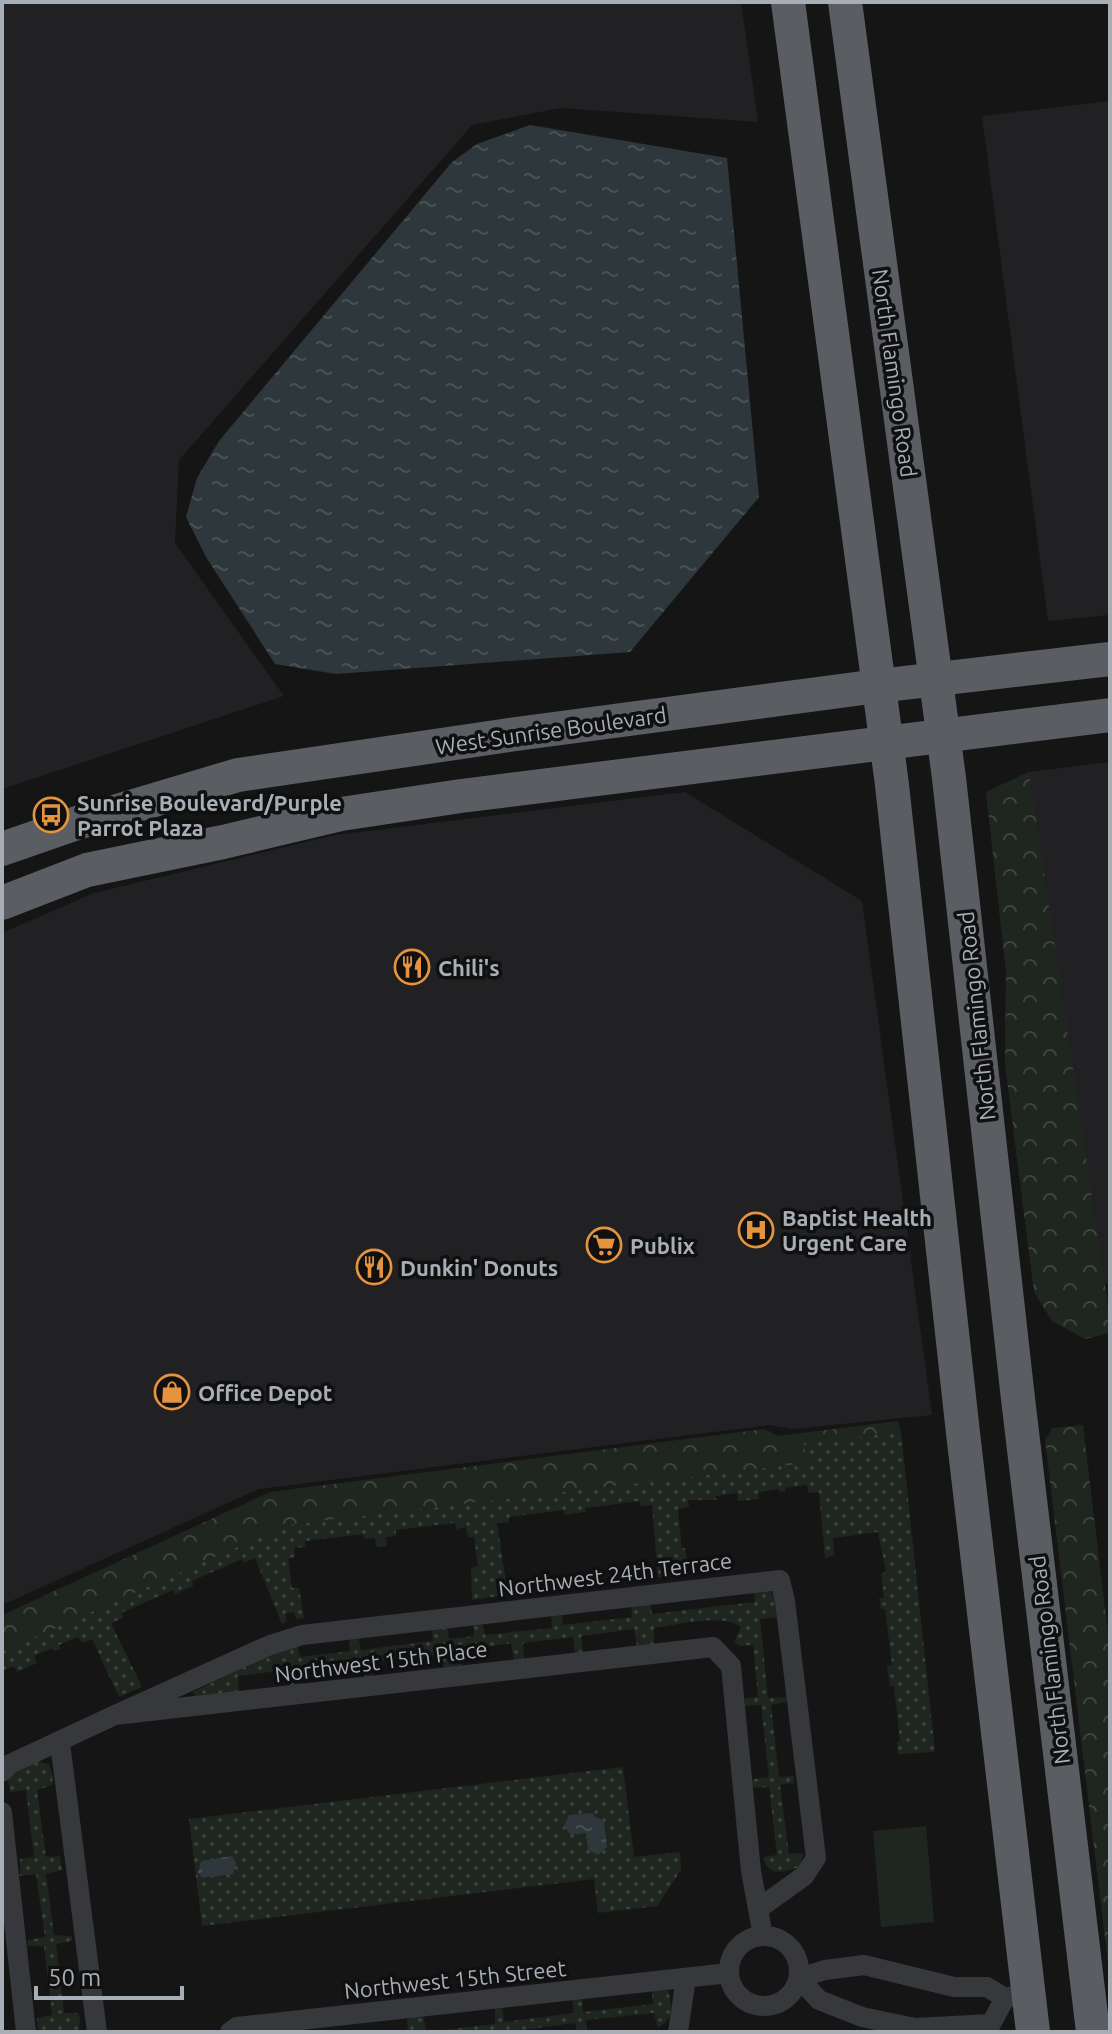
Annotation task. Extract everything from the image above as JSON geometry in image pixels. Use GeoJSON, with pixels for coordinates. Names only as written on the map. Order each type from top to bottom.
{"type":"FeatureCollection","features":[{"type":"Feature","properties":{"kind":"highway"},"geometry":{"type":"LineString","coordinates":[[788,2],[886,743],[966,1463],[1017,1996],[1033,2032]]}},
{"type":"Feature","properties":{"kind":"highway","name":"North Flamingo Road"},"geometry":{"type":"LineString","coordinates":[[845,2],[943,735],[1093,2032]]}},
{"type":"Feature","properties":{"kind":"highway","name":"West Sunrise Boulevard"},"geometry":{"type":"LineString","coordinates":[[2,849],[238,775],[456,742],[878,686],[1110,659]]}},
{"type":"Feature","properties":{"kind":"highway"},"geometry":{"type":"LineString","coordinates":[[2,903],[87,870],[341,814],[461,796],[1110,715]]}},
{"type":"Feature","properties":{"kind":"street","name":"Northwest 24th Terrace"},"geometry":{"type":"LineString","coordinates":[[115,1715],[270,1645],[302,1635],[780,1580],[816,1858],[804,1876],[758,1909]]}},
{"type":"Feature","properties":{"kind":"street","name":"Northwest 15th Place"},"geometry":{"type":"LineString","coordinates":[[2,1772],[10,1764],[115,1715],[713,1647],[731,1666],[751,1871],[758,1909]]}},
{"type":"Feature","properties":{"kind":"street"},"geometry":{"type":"LineString","coordinates":[[60,1743],[97,2032]]}},
{"type":"Feature","properties":{"kind":"street"},"geometry":{"type":"LineString","coordinates":[[2,1812],[26,2032]]}},
{"type":"Feature","properties":{"kind":"street"},"geometry":{"type":"LineString","coordinates":[[758,1909],[763,1936]]}},
{"type":"Feature","properties":{"kind":"street"},"geometry":{"type":"LineString","coordinates":[[763,1936],[776,1938],[788,1945],[797,1956],[800,1967],[799,1978],[791,1995],[780,2003],[766,2007],[752,2004],[741,1997],[732,1986],[729,1973],[731,1959],[738,1947],[749,1939],[763,1936]]}},
{"type":"Feature","properties":{"kind":"street"},"geometry":{"type":"LineString","coordinates":[[864,1965],[954,1987],[987,1987],[1017,1996],[991,2024],[915,2028],[862,2017],[832,2006],[819,2000],[799,1978],[825,1970],[864,1965]]}},
{"type":"Feature","properties":{"kind":"street"},"geometry":{"type":"LineString","coordinates":[[832,2006],[842,1969]]}},
{"type":"Feature","properties":{"kind":"street","name":"Northwest 15th Street"},"geometry":{"type":"LineString","coordinates":[[230,2032],[237,2027],[729,1973]]}},
{"type":"Feature","properties":{"kind":"street"},"geometry":{"type":"LineString","coordinates":[[678,2032],[686,1978]]}},
{"type":"Feature","properties":{"kind":"shaded area"},"geometry":{"type":"Polygon","coordinates":[[[2,2],[741,2],[758,122],[561,108],[472,125],[179,460],[175,543],[284,696],[2,789],[2,2]]]}},
{"type":"Feature","properties":{"kind":"shaded area"},"geometry":{"type":"Polygon","coordinates":[[[1110,101],[1110,615],[1048,621],[982,116],[1110,101]]]}},
{"type":"Feature","properties":{"kind":"shaded area"},"geometry":{"type":"Polygon","coordinates":[[[1110,762],[1110,1283],[1034,1292],[1005,1063],[1006,971],[986,792],[1029,772],[1110,762]]]}},
{"type":"Feature","properties":{"kind":"shaded area"},"geometry":{"type":"Polygon","coordinates":[[[685,792],[862,901],[932,1415],[792,1429],[769,1425],[259,1489],[2,1605],[2,933],[94,893],[335,835],[685,792]]]}},
{"type":"Feature","properties":{"kind":"green space"},"geometry":{"type":"Polygon","coordinates":[[[1029,772],[1110,1319],[1110,1333],[1085,1339],[1052,1321],[1034,1292],[1005,1063],[1006,971],[986,792],[1029,772]]]}},
{"type":"Feature","properties":{"kind":"green space"},"geometry":{"type":"Polygon","coordinates":[[[898,1421],[901,1432],[804,1443],[806,1463],[287,1525],[2,1652],[2,1615],[270,1492],[764,1429],[778,1436],[898,1421]]]}},
{"type":"Feature","properties":{"kind":"green space"},"geometry":{"type":"Polygon","coordinates":[[[1083,1425],[1110,1650],[1110,1980],[1045,1440],[1052,1428],[1083,1425]]]}},
{"type":"Feature","properties":{"kind":"green space"},"geometry":{"type":"Polygon","coordinates":[[[901,1432],[935,1752],[898,1754],[897,1742],[900,1741],[894,1686],[890,1686],[887,1666],[892,1665],[885,1609],[881,1609],[879,1598],[884,1598],[881,1574],[886,1572],[878,1532],[833,1538],[834,1555],[825,1558],[819,1492],[808,1493],[807,1485],[785,1488],[780,1492],[779,1489],[759,1492],[759,1499],[738,1501],[737,1493],[716,1496],[716,1500],[688,1500],[689,1507],[678,1509],[682,1548],[685,1548],[689,1573],[658,1578],[652,1505],[641,1506],[640,1501],[585,1508],[585,1512],[565,1515],[564,1510],[509,1517],[509,1522],[497,1523],[508,1595],[472,1600],[471,1568],[478,1566],[474,1537],[468,1537],[466,1527],[456,1529],[455,1523],[396,1530],[396,1536],[386,1537],[387,1546],[376,1547],[375,1538],[364,1539],[363,1534],[305,1541],[305,1547],[294,1548],[295,1557],[288,1559],[292,1588],[299,1588],[304,1618],[296,1619],[294,1612],[285,1614],[287,1621],[282,1624],[255,1558],[244,1563],[242,1559],[192,1581],[193,1586],[175,1594],[173,1590],[121,1613],[123,1618],[111,1623],[142,1687],[119,1697],[92,1639],[82,1643],[78,1637],[59,1645],[60,1649],[54,1651],[52,1648],[34,1656],[37,1663],[17,1672],[14,1666],[2,1671],[2,1651],[287,1525],[806,1463],[804,1443],[901,1432]]]}},
{"type":"Feature","properties":{"kind":"green space"},"geometry":{"type":"Polygon","coordinates":[[[754,1591],[771,1592],[779,1617],[760,1619],[768,1698],[787,1697],[786,1702],[771,1705],[779,1777],[794,1776],[794,1783],[780,1785],[789,1854],[803,1853],[801,1866],[783,1872],[769,1868],[763,1857],[777,1855],[769,1787],[754,1788],[751,1784],[753,1779],[769,1777],[761,1705],[745,1706],[745,1698],[758,1697],[753,1645],[739,1646],[734,1642],[741,1627],[733,1623],[699,1621],[654,1628],[654,1644],[637,1646],[634,1629],[581,1636],[583,1652],[575,1653],[573,1637],[523,1643],[524,1659],[514,1660],[511,1643],[460,1651],[462,1666],[444,1668],[442,1654],[372,1662],[373,1677],[365,1677],[362,1662],[301,1670],[302,1685],[290,1686],[287,1670],[238,1676],[239,1692],[197,1698],[193,1692],[297,1642],[300,1657],[350,1651],[349,1636],[358,1635],[361,1650],[433,1641],[431,1626],[447,1624],[449,1639],[474,1636],[473,1621],[482,1620],[485,1635],[552,1628],[551,1613],[561,1611],[563,1625],[632,1617],[631,1603],[650,1601],[652,1614],[755,1602],[754,1591]]]}},
{"type":"Feature","properties":{"kind":"green space"},"geometry":{"type":"Polygon","coordinates":[[[33,1759],[49,1765],[53,1777],[52,1785],[37,1790],[46,1857],[60,1856],[62,1870],[46,1874],[54,1935],[72,1936],[72,1941],[56,1944],[64,2013],[80,2016],[79,2031],[38,2032],[37,2018],[52,2015],[44,1946],[27,1946],[28,1940],[45,1937],[36,1874],[20,1876],[20,1859],[34,1857],[26,1790],[10,1792],[8,1778],[33,1759]]]}},
{"type":"Feature","properties":{"kind":"green space"},"geometry":{"type":"Polygon","coordinates":[[[623,1767],[634,1857],[680,1852],[681,1870],[657,1906],[598,1913],[594,1879],[202,1926],[189,1819],[623,1767]]]}},
{"type":"Feature","properties":{"kind":"green space"},"geometry":{"type":"Polygon","coordinates":[[[926,1826],[934,1922],[881,1927],[873,1831],[926,1826]]]}},
{"type":"Feature","properties":{"kind":"green space"},"geometry":{"type":"Polygon","coordinates":[[[668,1988],[671,2006],[668,2019],[658,2028],[654,2013],[586,2020],[587,2032],[577,2032],[575,2023],[506,2032],[426,2032],[495,2024],[495,2004],[502,2006],[504,2022],[574,2013],[572,1998],[581,1992],[583,2012],[653,2004],[652,1991],[668,1988]]]}},
{"type":"Feature","properties":{"kind":"green space"},"geometry":{"type":"Polygon","coordinates":[[[421,2016],[426,2032],[408,2032],[407,2020],[421,2016]]]}},
{"type":"Feature","properties":{"kind":"water"},"geometry":{"type":"Polygon","coordinates":[[[530,125],[727,158],[759,497],[630,652],[336,674],[275,664],[206,557],[186,517],[197,478],[219,441],[452,162],[477,144],[530,125]]]}},
{"type":"Feature","properties":{"kind":"water"},"geometry":{"type":"Polygon","coordinates":[[[593,1813],[604,1821],[607,1847],[598,1855],[588,1850],[586,1833],[571,1835],[564,1826],[569,1815],[593,1813]]]}},
{"type":"Feature","properties":{"kind":"water"},"geometry":{"type":"Polygon","coordinates":[[[232,1856],[236,1863],[233,1874],[202,1878],[198,1873],[201,1861],[232,1856]]]}},
{"type":"Feature","properties":{"kind":"place","name":"Sunrise Boulevard/Purple Parrot Plaza"},"geometry":{"type":"Point","coordinates":[51,815]}},
{"type":"Feature","properties":{"kind":"place","name":"Chili's"},"geometry":{"type":"Point","coordinates":[412,967]}},
{"type":"Feature","properties":{"kind":"place","name":"Baptist Health Urgent Care"},"geometry":{"type":"Point","coordinates":[756,1230]}},
{"type":"Feature","properties":{"kind":"place","name":"Publix"},"geometry":{"type":"Point","coordinates":[604,1245]}},
{"type":"Feature","properties":{"kind":"place","name":"Dunkin' Donuts"},"geometry":{"type":"Point","coordinates":[374,1267]}},
{"type":"Feature","properties":{"kind":"place","name":"Office Depot"},"geometry":{"type":"Point","coordinates":[172,1392]}}]}
